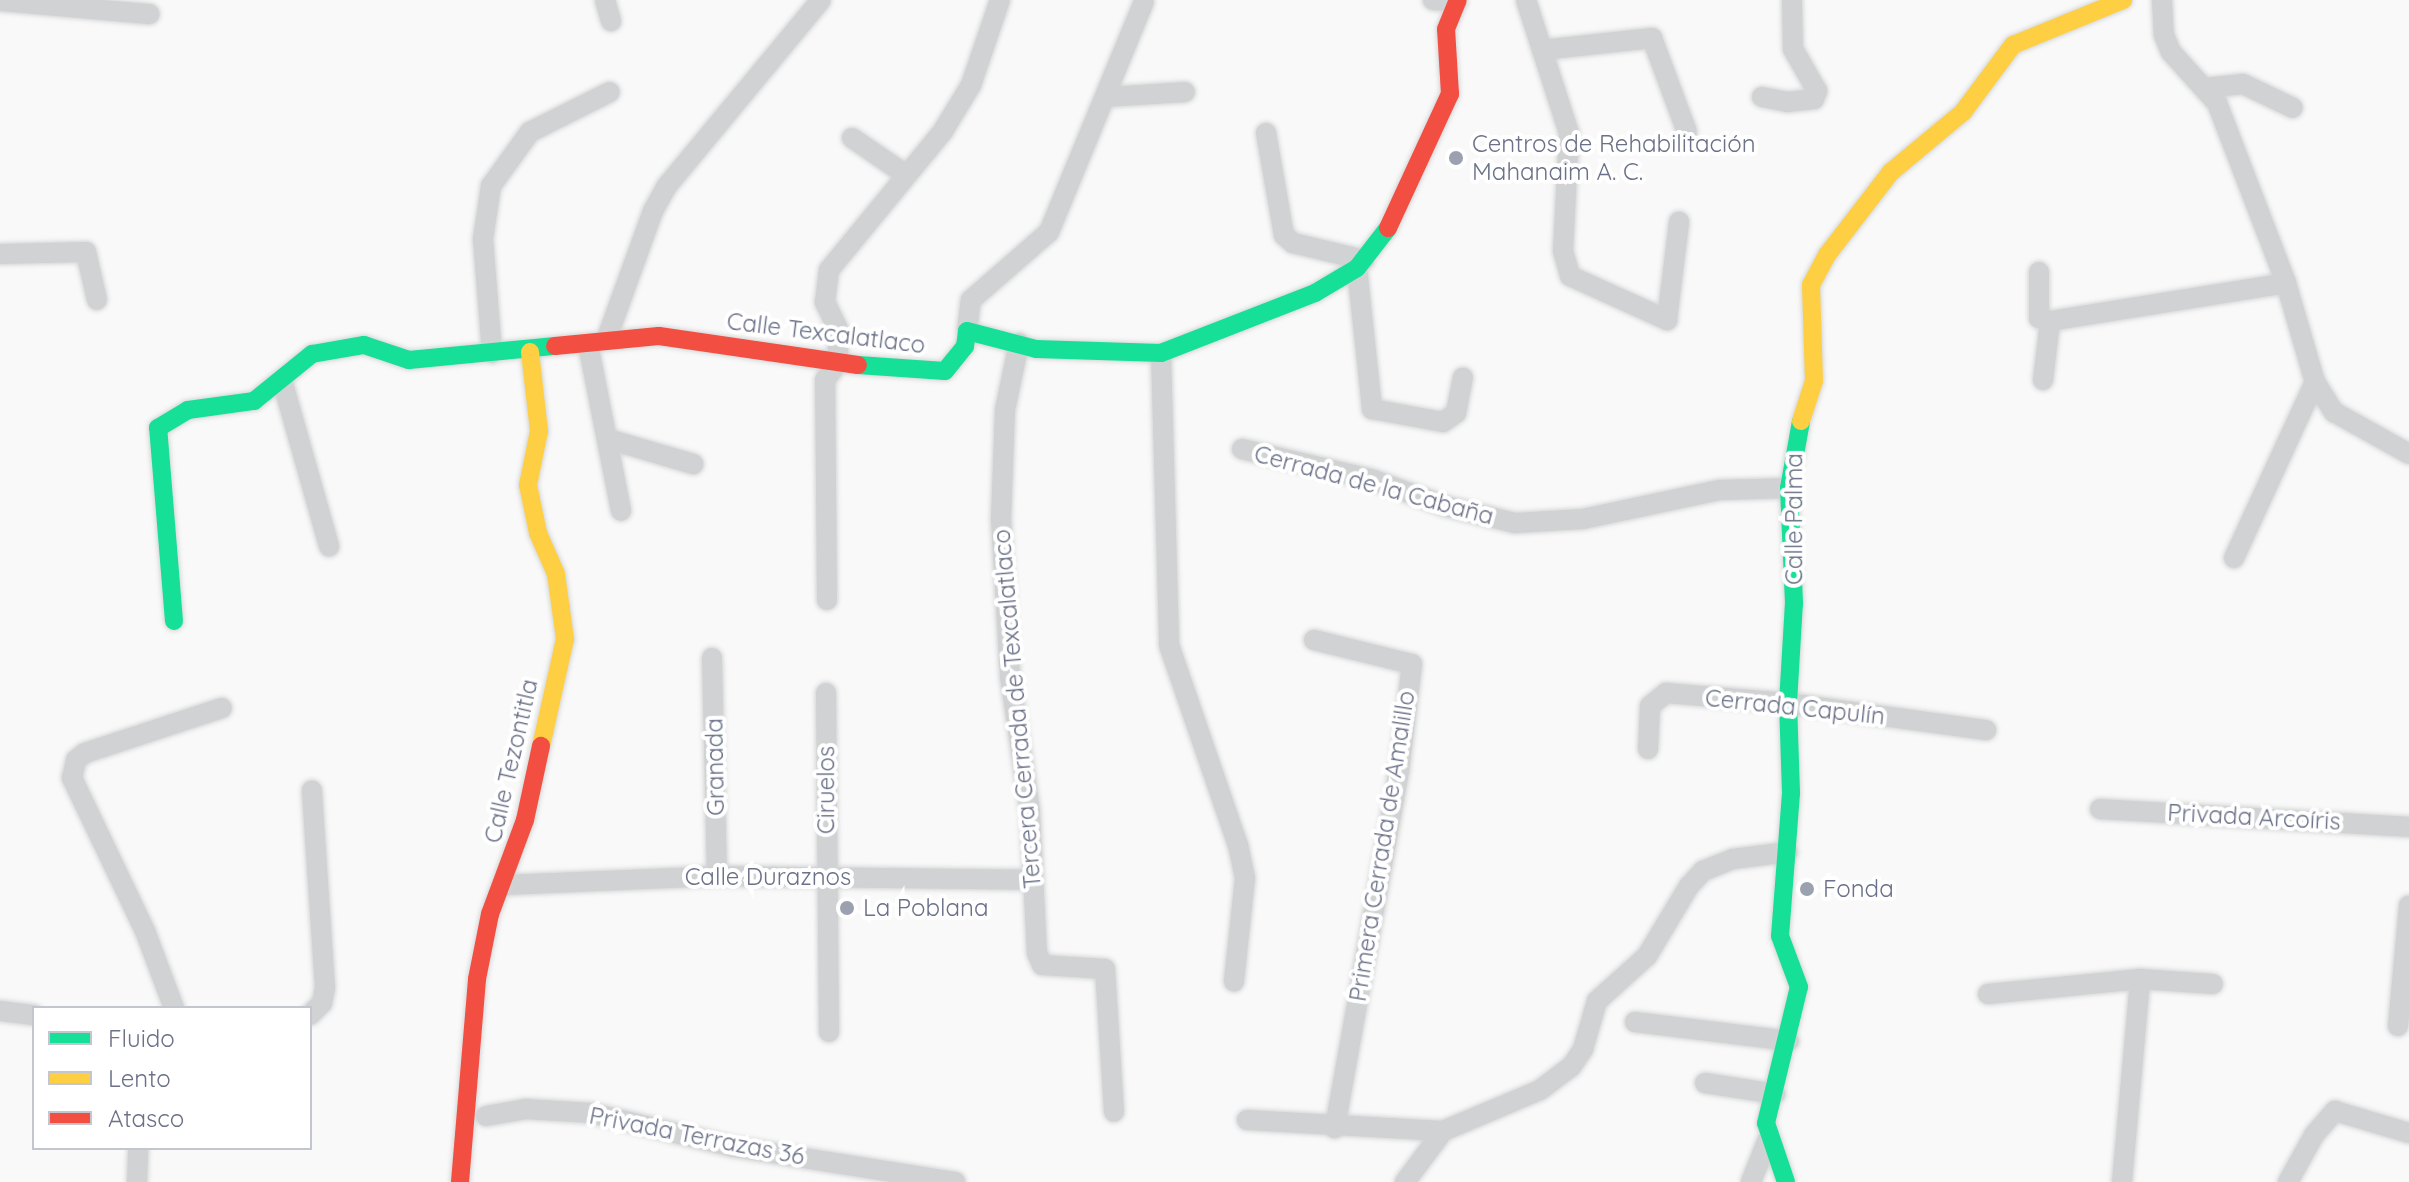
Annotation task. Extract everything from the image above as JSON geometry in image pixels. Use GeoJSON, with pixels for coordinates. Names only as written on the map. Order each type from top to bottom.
{"type":"FeatureCollection","features":[{"type":"Feature","properties":{"kind":"street"},"geometry":{"type":"LineString","coordinates":[[605,0],[611,21]]}},
{"type":"Feature","properties":{"kind":"street"},"geometry":{"type":"LineString","coordinates":[[621,511],[608,439],[597,341],[653,211],[667,186],[821,0]]}},
{"type":"Feature","properties":{"kind":"street"},"geometry":{"type":"LineString","coordinates":[[827,600],[825,380],[838,363],[838,329],[825,302],[829,270],[943,131],[971,85],[1000,0]]}},
{"type":"Feature","properties":{"kind":"street"},"geometry":{"type":"LineString","coordinates":[[1144,2],[1049,232],[971,300],[967,331],[1036,349],[1161,353],[1264,316],[1360,264],[1384,236],[1450,94],[1446,29],[1458,1],[1433,0]]}},
{"type":"Feature","properties":{"kind":"street"},"geometry":{"type":"LineString","coordinates":[[1526,0],[1569,133],[1563,251],[1570,276],[1667,320],[1679,222]]}},
{"type":"Feature","properties":{"kind":"street"},"geometry":{"type":"LineString","coordinates":[[1762,97],[1787,102],[1814,99],[1817,91],[1793,49],[1788,9],[1792,0]]}},
{"type":"Feature","properties":{"kind":"street","name":"Calle Palma"},"geometry":{"type":"LineString","coordinates":[[1768,1139],[1766,1123],[1789,1041],[1799,987],[1780,936],[1788,852],[1788,703],[1794,603],[1789,488],[1792,449],[1814,381],[1811,285],[1827,255],[1891,172],[1932,143],[1963,112],[2013,45],[2123,0]]}},
{"type":"Feature","properties":{"kind":"street"},"geometry":{"type":"LineString","coordinates":[[2162,0],[2164,35],[2171,52],[2217,103],[2286,283],[2315,382],[2334,412],[2409,454]]}},
{"type":"Feature","properties":{"kind":"street"},"geometry":{"type":"LineString","coordinates":[[0,1],[149,14]]}},
{"type":"Feature","properties":{"kind":"street"},"geometry":{"type":"LineString","coordinates":[[1542,50],[1652,38],[1687,132]]}},
{"type":"Feature","properties":{"kind":"street"},"geometry":{"type":"LineString","coordinates":[[2205,88],[2243,84],[2293,108]]}},
{"type":"Feature","properties":{"kind":"street"},"geometry":{"type":"LineString","coordinates":[[492,353],[483,257],[483,221],[491,186],[501,165],[530,132],[610,92]]}},
{"type":"Feature","properties":{"kind":"street"},"geometry":{"type":"LineString","coordinates":[[1106,97],[1185,92]]}},
{"type":"Feature","properties":{"kind":"street"},"geometry":{"type":"LineString","coordinates":[[1266,133],[1284,235],[1293,243],[1360,264]]}},
{"type":"Feature","properties":{"kind":"street"},"geometry":{"type":"LineString","coordinates":[[852,138],[906,175]]}},
{"type":"Feature","properties":{"kind":"street"},"geometry":{"type":"LineString","coordinates":[[0,254],[86,252],[97,300]]}},
{"type":"Feature","properties":{"kind":"street"},"geometry":{"type":"LineString","coordinates":[[1360,264],[1372,409],[1443,422],[1456,413],[1463,378]]}},
{"type":"Feature","properties":{"kind":"street"},"geometry":{"type":"LineString","coordinates":[[2039,272],[2044,320],[2043,380]]}},
{"type":"Feature","properties":{"kind":"street"},"geometry":{"type":"LineString","coordinates":[[2044,320],[2286,283]]}},
{"type":"Feature","properties":{"kind":"street","name":"Calle Texcalatlaco"},"geometry":{"type":"LineString","coordinates":[[174,621],[155,439],[165,419],[188,410],[254,401],[312,354],[346,345],[364,345],[409,360],[530,352],[597,341],[659,336],[838,363],[945,371],[965,346],[967,331]]}},
{"type":"Feature","properties":{"kind":"street","name":"Tercera Cerrada de Texcalatlaco"},"geometry":{"type":"LineString","coordinates":[[1019,343],[1005,410],[1001,519],[1010,676],[1030,812],[1037,953],[1042,965],[1105,969],[1114,1112]]}},
{"type":"Feature","properties":{"kind":"street","name":"Calle Tezontitla"},"geometry":{"type":"LineString","coordinates":[[460,1182],[477,979],[490,914],[505,885],[565,639],[556,574],[538,533],[528,485],[539,431],[530,352]]}},
{"type":"Feature","properties":{"kind":"street"},"geometry":{"type":"LineString","coordinates":[[1161,353],[1169,645],[1238,845],[1245,878],[1234,981]]}},
{"type":"Feature","properties":{"kind":"street"},"geometry":{"type":"LineString","coordinates":[[282,380],[329,546]]}},
{"type":"Feature","properties":{"kind":"street"},"geometry":{"type":"LineString","coordinates":[[2234,558],[2315,382]]}},
{"type":"Feature","properties":{"kind":"street"},"geometry":{"type":"LineString","coordinates":[[608,439],[693,464]]}},
{"type":"Feature","properties":{"kind":"street","name":"Cerrada de la Cabaña"},"geometry":{"type":"LineString","coordinates":[[1242,449],[1371,479],[1445,506],[1515,523],[1583,519],[1720,490],[1789,488]]}},
{"type":"Feature","properties":{"kind":"street","name":"Primera Cerrada de Amalillo"},"geometry":{"type":"LineString","coordinates":[[1314,640],[1412,664],[1399,771],[1335,1128]]}},
{"type":"Feature","properties":{"kind":"street","name":"Granada"},"geometry":{"type":"LineString","coordinates":[[712,658],[717,876]]}},
{"type":"Feature","properties":{"kind":"street","name":"Ciruelos"},"geometry":{"type":"LineString","coordinates":[[826,693],[829,1032]]}},
{"type":"Feature","properties":{"kind":"street","name":"Cerrada Capulín"},"geometry":{"type":"LineString","coordinates":[[1648,749],[1650,706],[1666,693],[1788,703],[1986,730]]}},
{"type":"Feature","properties":{"kind":"street"},"geometry":{"type":"LineString","coordinates":[[173,1006],[145,931],[72,778],[76,760],[85,753],[222,708]]}},
{"type":"Feature","properties":{"kind":"street"},"geometry":{"type":"LineString","coordinates":[[312,790],[325,988],[322,1003],[312,1013]]}},
{"type":"Feature","properties":{"kind":"street","name":"Privada Arcoíris"},"geometry":{"type":"LineString","coordinates":[[2100,809],[2409,827]]}},
{"type":"Feature","properties":{"kind":"street"},"geometry":{"type":"LineString","coordinates":[[1247,1120],[1335,1128],[1443,1131],[1540,1090],[1571,1067],[1583,1049],[1597,1001],[1647,956],[1689,886],[1703,871],[1733,859],[1788,852]]}},
{"type":"Feature","properties":{"kind":"street","name":"Calle Duraznos"},"geometry":{"type":"LineString","coordinates":[[505,885],[717,876],[1031,880]]}},
{"type":"Feature","properties":{"kind":"street"},"geometry":{"type":"LineString","coordinates":[[2398,1026],[2409,905]]}},
{"type":"Feature","properties":{"kind":"street"},"geometry":{"type":"LineString","coordinates":[[1988,994],[2140,979],[2213,984]]}},
{"type":"Feature","properties":{"kind":"street"},"geometry":{"type":"LineString","coordinates":[[2122,1182],[2140,979]]}},
{"type":"Feature","properties":{"kind":"street"},"geometry":{"type":"LineString","coordinates":[[0,1011],[32,1015]]}},
{"type":"Feature","properties":{"kind":"street"},"geometry":{"type":"LineString","coordinates":[[1635,1022],[1789,1041]]}},
{"type":"Feature","properties":{"kind":"street"},"geometry":{"type":"LineString","coordinates":[[1705,1083],[1775,1094]]}},
{"type":"Feature","properties":{"kind":"street","name":"Privada Terrazas 36"},"geometry":{"type":"LineString","coordinates":[[486,1116],[525,1109],[592,1113],[734,1147],[955,1182]]}},
{"type":"Feature","properties":{"kind":"street"},"geometry":{"type":"LineString","coordinates":[[2288,1182],[2314,1135],[2335,1111],[2409,1133]]}},
{"type":"Feature","properties":{"kind":"street"},"geometry":{"type":"LineString","coordinates":[[1405,1182],[1443,1131]]}},
{"type":"Feature","properties":{"kind":"street"},"geometry":{"type":"LineString","coordinates":[[1751,1182],[1768,1139]]}},
{"type":"Feature","properties":{"kind":"street"},"geometry":{"type":"LineString","coordinates":[[1768,1139],[1786,1182]]}},
{"type":"Feature","properties":{"kind":"street"},"geometry":{"type":"LineString","coordinates":[[137,1182],[138,1150]]}},
{"type":"Feature","properties":{"kind":"traffic: fast"},"geometry":{"type":"LineString","coordinates":[[858,365],[945,371],[965,346],[967,331],[1036,349],[1161,353],[1315,293],[1357,268],[1388,228]]}},
{"type":"Feature","properties":{"kind":"traffic: fast"},"geometry":{"type":"LineString","coordinates":[[174,621],[158,428],[188,410],[254,401],[312,354],[364,345],[409,360],[555,346]]}},
{"type":"Feature","properties":{"kind":"traffic: fast"},"geometry":{"type":"LineString","coordinates":[[1786,1182],[1766,1123],[1799,987],[1780,936],[1791,793],[1788,703],[1794,603],[1789,488],[1801,421]]}},
{"type":"Feature","properties":{"kind":"traffic: slow"},"geometry":{"type":"LineString","coordinates":[[1801,421],[1814,381],[1811,285],[1827,255],[1891,172],[1963,112],[2013,45],[2123,0]]}},
{"type":"Feature","properties":{"kind":"traffic: slow"},"geometry":{"type":"LineString","coordinates":[[530,352],[539,431],[528,485],[538,533],[556,574],[565,639],[541,746]]}},
{"type":"Feature","properties":{"kind":"traffic: jam"},"geometry":{"type":"LineString","coordinates":[[1388,228],[1450,94],[1446,29],[1458,0]]}},
{"type":"Feature","properties":{"kind":"traffic: jam"},"geometry":{"type":"LineString","coordinates":[[555,346],[659,336],[858,365]]}},
{"type":"Feature","properties":{"kind":"traffic: jam"},"geometry":{"type":"LineString","coordinates":[[460,1182],[477,979],[490,914],[525,820],[541,746]]}},
{"type":"Feature","properties":{"kind":"place","name":"Centros de Rehabilitación Mahanaim A. C."},"geometry":{"type":"Point","coordinates":[1456,158]}},
{"type":"Feature","properties":{"kind":"place","name":"Fonda"},"geometry":{"type":"Point","coordinates":[1807,889]}},
{"type":"Feature","properties":{"kind":"place","name":"La Poblana"},"geometry":{"type":"Point","coordinates":[847,908]}}]}
